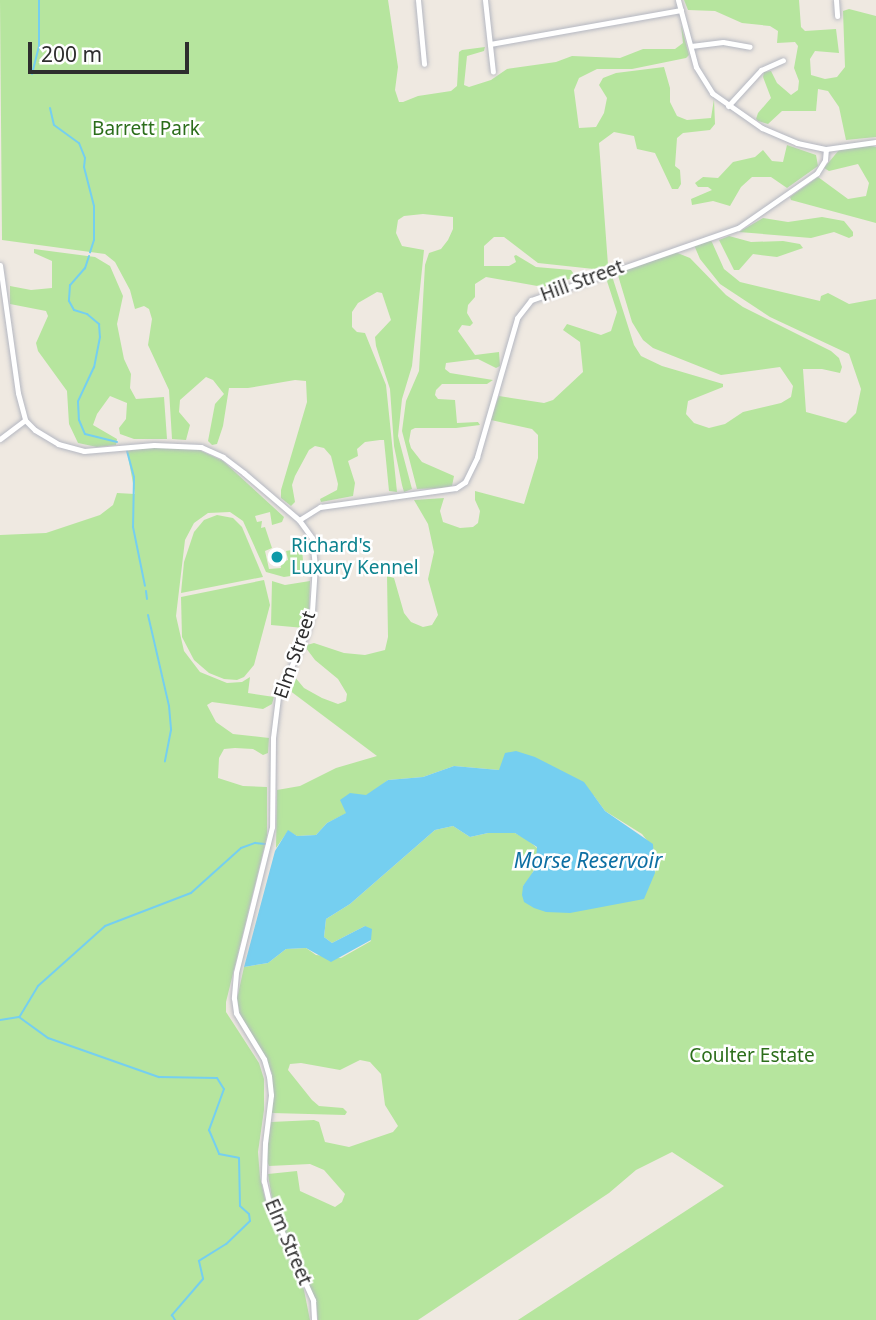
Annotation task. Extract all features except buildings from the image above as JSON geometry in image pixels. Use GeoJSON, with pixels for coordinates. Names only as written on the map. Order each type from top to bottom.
{"type":"FeatureCollection","features":[{"type":"Feature","properties":{"kind":"street"},"geometry":{"type":"LineString","coordinates":[[418,0],[424,64]]}},
{"type":"Feature","properties":{"kind":"street"},"geometry":{"type":"LineString","coordinates":[[485,0],[493,72]]}},
{"type":"Feature","properties":{"kind":"street"},"geometry":{"type":"LineString","coordinates":[[678,0],[700,78],[728,106],[759,127],[790,141],[826,149],[876,142]]}},
{"type":"Feature","properties":{"kind":"street"},"geometry":{"type":"LineString","coordinates":[[836,0],[837,16]]}},
{"type":"Feature","properties":{"kind":"street"},"geometry":{"type":"LineString","coordinates":[[490,44],[681,10]]}},
{"type":"Feature","properties":{"kind":"street"},"geometry":{"type":"LineString","coordinates":[[691,46],[723,42],[750,47]]}},
{"type":"Feature","properties":{"kind":"street"},"geometry":{"type":"LineString","coordinates":[[728,106],[761,70],[783,60]]}},
{"type":"Feature","properties":{"kind":"street","name":"Hill Street"},"geometry":{"type":"LineString","coordinates":[[299,520],[320,507],[456,488],[471,472],[517,318],[531,300],[738,228],[817,173],[825,160],[826,149]]}},
{"type":"Feature","properties":{"kind":"street"},"geometry":{"type":"LineString","coordinates":[[0,265],[1,289],[25,420],[0,439]]}},
{"type":"Feature","properties":{"kind":"street","name":"Elm Street"},"geometry":{"type":"LineString","coordinates":[[25,420],[58,444],[84,452],[154,445],[201,447],[223,457],[299,520],[310,534],[313,544],[312,611],[306,634],[278,697],[273,738],[272,827],[236,974],[234,998],[236,1013],[264,1059],[270,1076],[264,1181],[269,1203],[313,1300],[314,1320]]}},
{"type":"Feature","properties":{"kind":"green space","name":"Barrett Park"},"geometry":{"type":"Polygon","coordinates":[[[0,0],[388,0],[398,67],[395,90],[399,102],[451,91],[457,86],[459,52],[462,50],[485,47],[484,51],[467,56],[464,85],[469,87],[491,80],[507,69],[556,62],[572,56],[620,58],[643,49],[675,49],[683,43],[681,25],[689,55],[686,58],[632,69],[597,69],[579,78],[574,90],[579,128],[596,127],[604,113],[607,98],[599,85],[603,78],[616,73],[664,67],[670,88],[670,102],[677,116],[687,120],[711,118],[714,99],[715,124],[710,130],[683,133],[677,138],[675,166],[680,170],[681,184],[678,189],[672,189],[655,153],[637,149],[634,136],[614,132],[599,143],[608,265],[594,269],[538,263],[504,237],[494,237],[484,246],[484,266],[509,266],[516,262],[516,255],[536,267],[571,270],[576,277],[543,287],[486,277],[475,284],[475,297],[468,305],[467,313],[473,323],[470,326],[462,325],[458,331],[475,355],[499,352],[500,366],[496,368],[478,359],[446,363],[445,369],[450,373],[493,380],[487,384],[442,384],[435,395],[438,399],[455,400],[457,423],[478,422],[480,425],[415,428],[411,430],[409,441],[422,462],[454,476],[452,486],[442,488],[417,489],[402,431],[406,401],[419,371],[425,265],[429,253],[441,249],[448,240],[453,229],[453,217],[423,214],[404,216],[398,220],[396,233],[402,246],[424,250],[412,366],[402,399],[398,436],[412,489],[404,492],[402,485],[394,446],[390,389],[376,346],[375,337],[391,320],[382,293],[377,292],[358,303],[352,312],[352,327],[357,332],[365,333],[386,385],[397,492],[389,491],[384,440],[380,440],[365,442],[357,449],[358,456],[348,461],[355,483],[353,496],[321,502],[320,499],[337,490],[338,484],[331,456],[324,448],[315,446],[309,450],[295,476],[292,485],[295,502],[291,506],[281,498],[281,490],[307,402],[306,381],[229,388],[223,426],[217,444],[212,445],[208,441],[215,404],[224,394],[213,380],[206,377],[180,400],[179,412],[190,425],[186,440],[172,439],[169,390],[148,345],[152,319],[149,309],[144,306],[135,309],[130,290],[115,262],[105,254],[2,240],[0,0]]]}},
{"type":"Feature","properties":{"kind":"green space"},"geometry":{"type":"Polygon","coordinates":[[[684,0],[799,0],[801,27],[805,31],[836,29],[839,53],[815,51],[810,59],[811,75],[825,79],[837,77],[845,67],[843,11],[849,9],[876,16],[876,137],[846,140],[839,107],[828,91],[818,89],[816,111],[782,111],[768,124],[758,121],[758,113],[771,98],[763,77],[764,72],[771,71],[777,83],[791,95],[798,90],[799,81],[794,68],[798,46],[795,42],[777,43],[778,31],[770,26],[742,23],[715,11],[688,10],[684,0]]]}},
{"type":"Feature","properties":{"kind":"green space"},"geometry":{"type":"Polygon","coordinates":[[[787,145],[816,155],[818,166],[787,188],[771,177],[752,177],[741,187],[730,206],[713,201],[692,205],[691,199],[712,190],[698,187],[695,183],[703,177],[718,178],[733,162],[755,157],[763,150],[772,161],[783,162],[787,145]]]}},
{"type":"Feature","properties":{"kind":"green space"},"geometry":{"type":"Polygon","coordinates":[[[868,145],[876,147],[876,223],[791,200],[790,197],[818,177],[848,199],[866,196],[869,183],[858,164],[829,171],[824,168],[839,150],[868,145]]]}},
{"type":"Feature","properties":{"kind":"green space"},"geometry":{"type":"Polygon","coordinates":[[[822,217],[844,221],[853,236],[849,238],[834,232],[811,238],[739,232],[763,218],[788,222],[822,217]]]}},
{"type":"Feature","properties":{"kind":"green space"},"geometry":{"type":"Polygon","coordinates":[[[729,236],[751,242],[783,241],[800,244],[803,248],[777,257],[753,254],[739,270],[734,270],[719,240],[729,236]]]}},
{"type":"Feature","properties":{"kind":"green space","name":"Coulter Estate"},"geometry":{"type":"Polygon","coordinates":[[[711,240],[724,269],[740,282],[820,301],[821,296],[828,293],[849,304],[876,299],[876,1320],[518,1320],[724,1186],[672,1152],[636,1170],[609,1193],[418,1320],[318,1320],[316,1304],[273,1205],[268,1174],[297,1171],[300,1191],[335,1207],[342,1202],[345,1194],[324,1170],[310,1164],[269,1166],[266,1159],[271,1122],[314,1120],[319,1122],[325,1142],[349,1147],[393,1132],[398,1126],[385,1105],[381,1074],[370,1062],[360,1060],[340,1070],[301,1063],[290,1064],[288,1070],[319,1106],[343,1108],[347,1112],[345,1115],[272,1113],[272,1073],[240,1014],[237,999],[244,967],[268,963],[286,949],[306,948],[316,955],[341,958],[371,941],[365,926],[332,943],[324,937],[326,919],[350,904],[435,830],[453,826],[470,837],[488,833],[515,833],[528,840],[537,848],[538,857],[530,880],[523,886],[655,873],[657,861],[656,852],[642,834],[605,811],[594,796],[499,770],[454,766],[423,777],[388,780],[347,813],[327,823],[316,835],[297,836],[288,831],[276,848],[277,790],[300,786],[336,768],[377,756],[289,690],[288,681],[294,676],[304,688],[322,698],[338,704],[346,701],[347,694],[338,679],[315,660],[306,648],[314,643],[344,653],[365,655],[385,650],[388,637],[387,576],[394,578],[404,613],[411,622],[423,627],[432,625],[438,615],[428,579],[434,552],[428,524],[414,500],[444,498],[440,511],[443,522],[460,528],[473,527],[478,523],[480,511],[475,500],[475,491],[524,504],[538,458],[538,435],[532,429],[491,420],[497,401],[499,396],[544,403],[553,400],[583,372],[580,342],[563,330],[567,324],[601,335],[611,331],[617,312],[606,278],[608,274],[612,276],[634,345],[641,356],[662,366],[723,384],[723,387],[688,401],[686,414],[694,423],[709,428],[725,424],[743,412],[781,403],[791,397],[793,386],[780,367],[721,375],[653,348],[643,340],[632,322],[617,272],[675,252],[690,258],[726,295],[743,307],[831,351],[839,358],[842,367],[840,373],[803,369],[806,412],[846,423],[856,413],[861,389],[849,354],[770,317],[720,284],[700,259],[694,245],[711,240]]]}},
{"type":"Feature","properties":{"kind":"green space"},"geometry":{"type":"Polygon","coordinates":[[[34,249],[95,257],[110,266],[123,296],[117,324],[124,359],[131,374],[130,388],[136,399],[164,397],[167,439],[134,439],[120,434],[119,428],[126,419],[127,403],[110,396],[97,414],[93,425],[117,439],[116,445],[97,447],[78,443],[69,424],[67,391],[38,351],[36,343],[48,316],[46,311],[10,304],[10,286],[31,290],[52,288],[52,261],[34,253],[34,249]]]}},
{"type":"Feature","properties":{"kind":"green space"},"geometry":{"type":"Polygon","coordinates":[[[148,447],[197,449],[223,461],[284,517],[282,522],[272,525],[270,512],[255,516],[257,522],[262,521],[261,528],[265,527],[272,548],[265,551],[269,569],[281,568],[280,563],[288,560],[286,551],[302,548],[304,574],[284,577],[266,572],[243,521],[230,512],[208,513],[194,523],[185,540],[176,616],[184,651],[200,672],[227,683],[242,682],[250,677],[248,693],[274,697],[272,704],[263,709],[212,702],[207,705],[216,722],[233,734],[269,738],[268,753],[263,755],[253,749],[235,748],[224,749],[219,758],[218,778],[243,786],[267,787],[267,836],[226,1002],[226,1012],[259,1063],[264,1079],[264,1110],[258,1152],[260,1177],[268,1212],[304,1290],[310,1320],[0,1320],[0,535],[46,533],[100,515],[113,505],[117,493],[135,494],[127,451],[148,447]]]}},
{"type":"Feature","properties":{"kind":"green space"},"geometry":{"type":"Polygon","coordinates":[[[217,515],[233,518],[242,527],[263,577],[181,593],[184,562],[194,532],[204,520],[217,515]]]}},
{"type":"Feature","properties":{"kind":"green space"},"geometry":{"type":"Polygon","coordinates":[[[264,580],[270,605],[254,665],[244,677],[237,680],[224,679],[209,673],[194,660],[182,637],[181,597],[264,580]]]}},
{"type":"Feature","properties":{"kind":"green space"},"geometry":{"type":"Polygon","coordinates":[[[272,581],[285,585],[310,581],[309,616],[304,628],[271,625],[272,581]]]}},
{"type":"Feature","properties":{"kind":"water","name":"Morse Reservoir"},"geometry":{"type":"Polygon","coordinates":[[[516,751],[535,757],[584,782],[605,811],[653,844],[655,873],[644,899],[570,913],[546,912],[534,908],[524,902],[522,895],[523,886],[535,869],[537,847],[515,833],[488,833],[470,837],[453,826],[435,830],[350,904],[326,919],[324,937],[332,943],[365,926],[372,929],[371,940],[331,962],[306,948],[286,949],[268,963],[244,967],[275,851],[288,830],[297,836],[316,835],[327,823],[346,813],[340,800],[350,793],[366,795],[388,780],[423,777],[454,766],[499,770],[505,753],[516,751]]]}},
{"type":"Feature","properties":{"kind":"waterway"},"geometry":{"type":"LineString","coordinates":[[32,74],[39,45],[39,0]]}},
{"type":"Feature","properties":{"kind":"waterway"},"geometry":{"type":"LineString","coordinates":[[50,108],[54,125],[79,143],[85,158],[84,167],[94,206],[94,240],[90,252]]}},
{"type":"Feature","properties":{"kind":"waterway"},"geometry":{"type":"LineString","coordinates":[[89,256],[85,268],[70,285],[69,301],[74,310],[87,314],[99,324],[100,337],[94,367],[78,402],[79,420],[85,434],[117,442]]}},
{"type":"Feature","properties":{"kind":"waterway"},"geometry":{"type":"LineString","coordinates":[[127,451],[134,477],[133,527],[145,586]]}},
{"type":"Feature","properties":{"kind":"waterway"},"geometry":{"type":"LineString","coordinates":[[146,591],[147,599]]}},
{"type":"Feature","properties":{"kind":"waterway"},"geometry":{"type":"LineString","coordinates":[[148,615],[169,706],[171,730],[165,761]]}},
{"type":"Feature","properties":{"kind":"waterway"},"geometry":{"type":"LineString","coordinates":[[20,1016],[38,986],[105,926],[191,893],[241,848],[255,843],[265,844]]}},
{"type":"Feature","properties":{"kind":"waterway"},"geometry":{"type":"LineString","coordinates":[[0,1020],[19,1017],[48,1038],[159,1077],[217,1078],[224,1089],[209,1130],[219,1154],[239,1158],[240,1206],[249,1214],[250,1221],[226,1244],[199,1261],[203,1279],[172,1315],[175,1320]]}},
{"type":"Feature","properties":{"kind":"place","name":"Richard's Luxury Kennel"},"geometry":{"type":"Point","coordinates":[277,557]}}]}
